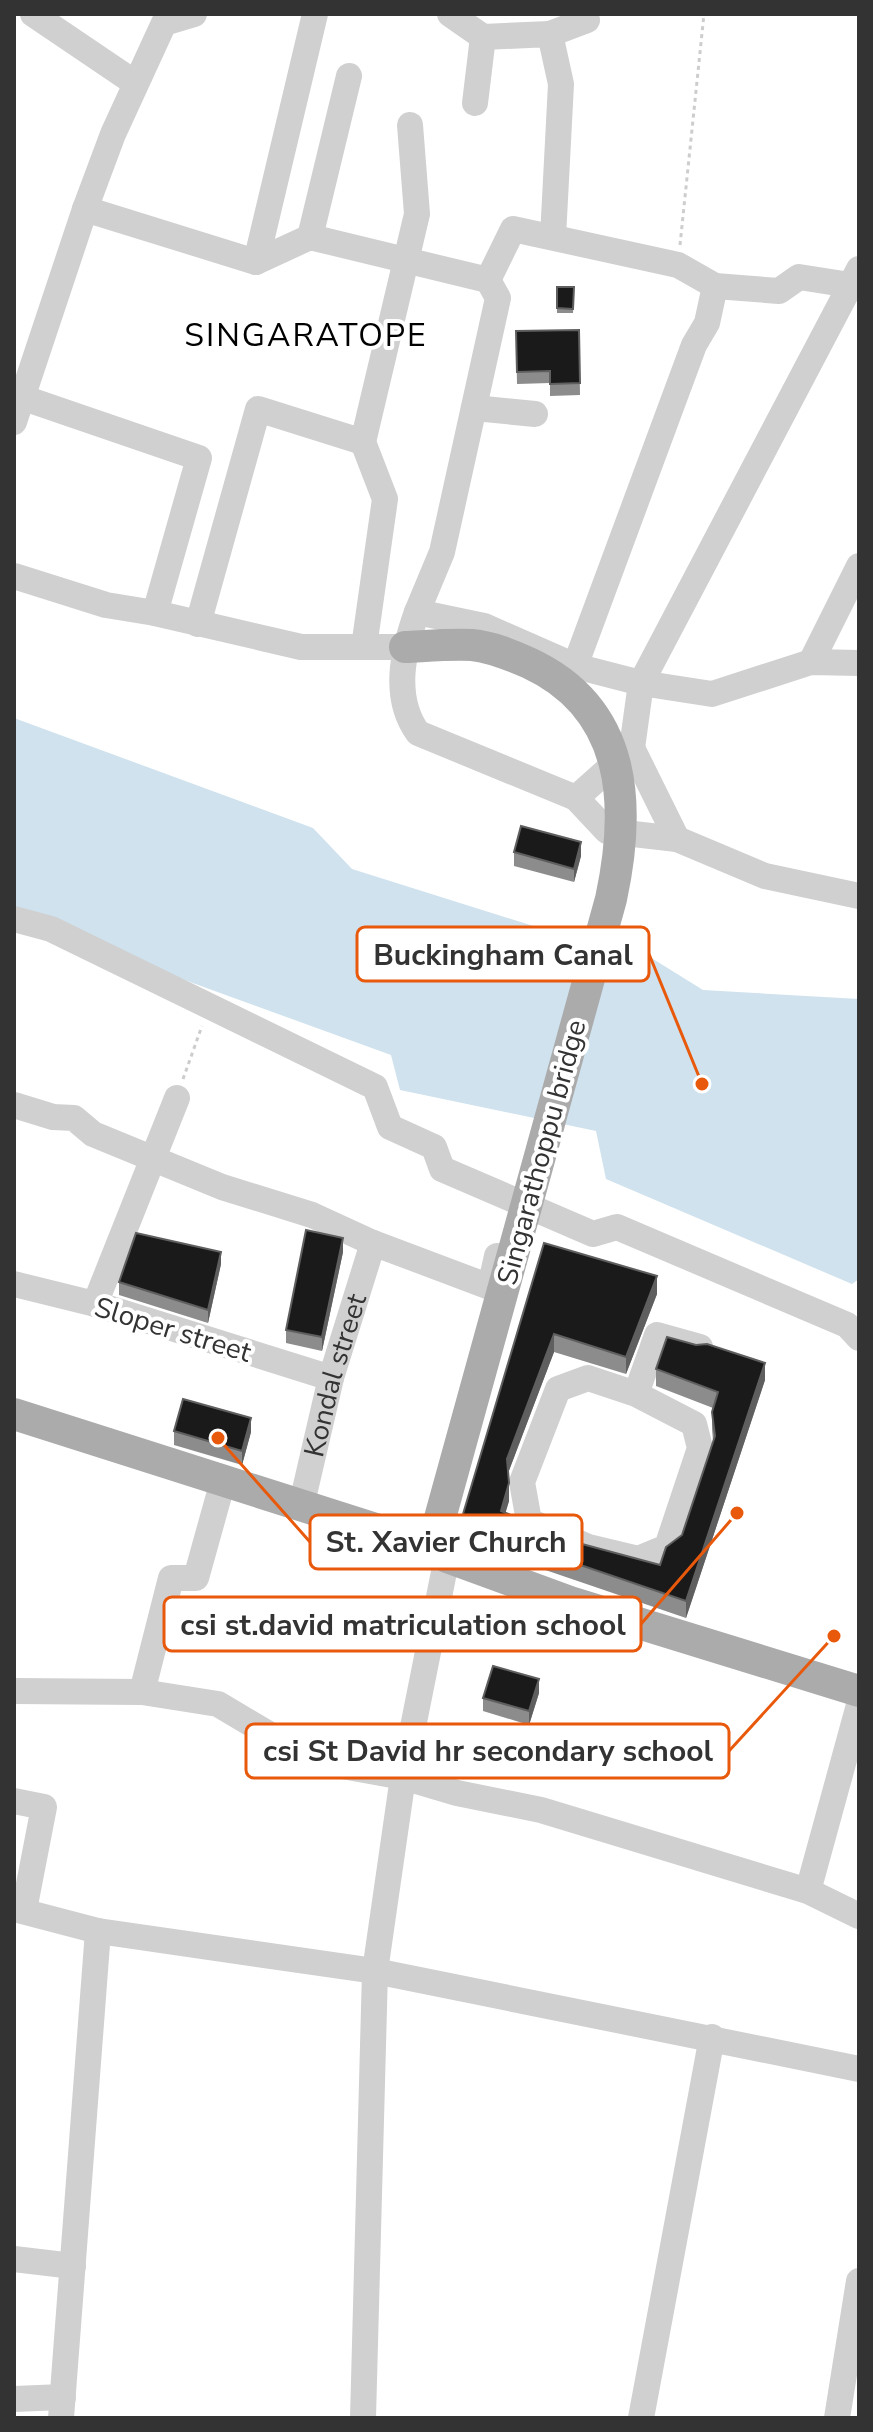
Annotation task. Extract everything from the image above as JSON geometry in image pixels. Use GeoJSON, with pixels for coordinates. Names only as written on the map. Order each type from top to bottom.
{"type":"FeatureCollection","features":[{"type":"Feature","properties":{"kind":"main road","name":"Singarathoppu bridge"},"geometry":{"type":"LineString","coordinates":[[405,647],[472,645],[504,652],[548,672],[579,696],[603,730],[616,764],[622,797],[621,850],[482,1373],[440,1552]]}},
{"type":"Feature","properties":{"kind":"main road"},"geometry":{"type":"LineString","coordinates":[[14,1414],[440,1552],[570,1602],[859,1691]]}},
{"type":"Feature","properties":{"kind":"street"},"geometry":{"type":"LineString","coordinates":[[33,14],[67,24],[135,83]]}},
{"type":"Feature","properties":{"kind":"street"},"geometry":{"type":"LineString","coordinates":[[14,422],[85,209],[135,83],[164,23],[194,14]]}},
{"type":"Feature","properties":{"kind":"street"},"geometry":{"type":"LineString","coordinates":[[256,262],[315,14]]}},
{"type":"Feature","properties":{"kind":"street"},"geometry":{"type":"LineString","coordinates":[[450,14],[483,37],[550,34],[587,20]]}},
{"type":"Feature","properties":{"kind":"street"},"geometry":{"type":"LineString","coordinates":[[550,34],[561,84],[553,237]]}},
{"type":"Feature","properties":{"kind":"street"},"geometry":{"type":"LineString","coordinates":[[475,103],[483,37]]}},
{"type":"Feature","properties":{"kind":"street"},"geometry":{"type":"LineString","coordinates":[[310,237],[349,76]]}},
{"type":"Feature","properties":{"kind":"street"},"geometry":{"type":"LineString","coordinates":[[364,647],[385,499],[363,442],[417,214],[410,125]]}},
{"type":"Feature","properties":{"kind":"street"},"geometry":{"type":"LineString","coordinates":[[85,209],[256,262],[310,237],[488,280],[498,298],[442,552],[405,647],[402,685],[406,717],[418,733],[576,798],[607,831],[677,839],[765,876],[859,896]]}},
{"type":"Feature","properties":{"kind":"street"},"geometry":{"type":"LineString","coordinates":[[488,280],[513,229],[678,265],[715,286],[779,291],[799,277],[855,277],[641,683],[632,748],[677,839]]}},
{"type":"Feature","properties":{"kind":"street"},"geometry":{"type":"LineString","coordinates":[[575,666],[694,345],[707,323],[715,286]]}},
{"type":"Feature","properties":{"kind":"street"},"geometry":{"type":"LineString","coordinates":[[21,397],[199,458],[155,613]]}},
{"type":"Feature","properties":{"kind":"street"},"geometry":{"type":"LineString","coordinates":[[474,408],[535,414]]}},
{"type":"Feature","properties":{"kind":"street"},"geometry":{"type":"LineString","coordinates":[[198,624],[258,409],[363,442]]}},
{"type":"Feature","properties":{"kind":"street"},"geometry":{"type":"LineString","coordinates":[[811,662],[859,566]]}},
{"type":"Feature","properties":{"kind":"street"},"geometry":{"type":"LineString","coordinates":[[14,576],[106,605],[155,613],[301,647],[405,647]]}},
{"type":"Feature","properties":{"kind":"street"},"geometry":{"type":"LineString","coordinates":[[417,612],[484,626],[575,666],[641,683],[712,694],[811,662],[859,663]]}},
{"type":"Feature","properties":{"kind":"street"},"geometry":{"type":"LineString","coordinates":[[576,798],[632,748]]}},
{"type":"Feature","properties":{"kind":"street"},"geometry":{"type":"LineString","coordinates":[[14,919],[51,929],[375,1087],[390,1127],[434,1147],[442,1169],[593,1234],[617,1227],[855,1327]]}},
{"type":"Feature","properties":{"kind":"street"},"geometry":{"type":"LineString","coordinates":[[95,1304],[177,1098]]}},
{"type":"Feature","properties":{"kind":"street"},"geometry":{"type":"LineString","coordinates":[[14,1105],[53,1117],[74,1118],[93,1134],[222,1187],[312,1215],[373,1243],[490,1287],[511,1199]]}},
{"type":"Feature","properties":{"kind":"street","name":"Kondal street"},"geometry":{"type":"LineString","coordinates":[[301,1507],[331,1378],[373,1243]]}},
{"type":"Feature","properties":{"kind":"street","name":"Sloper street"},"geometry":{"type":"LineString","coordinates":[[14,1284],[95,1304],[331,1378]]}},
{"type":"Feature","properties":{"kind":"street"},"geometry":{"type":"LineString","coordinates":[[636,1394],[657,1335],[700,1347]]}},
{"type":"Feature","properties":{"kind":"street"},"geometry":{"type":"LineString","coordinates":[[588,1378],[636,1394],[694,1424],[700,1448],[667,1547],[638,1559],[588,1547],[529,1521],[522,1482],[558,1389],[588,1378]]}},
{"type":"Feature","properties":{"kind":"street"},"geometry":{"type":"LineString","coordinates":[[142,1692],[171,1578],[196,1578],[223,1481]]}},
{"type":"Feature","properties":{"kind":"street"},"geometry":{"type":"LineString","coordinates":[[363,2418],[375,1971],[440,1552]]}},
{"type":"Feature","properties":{"kind":"street"},"geometry":{"type":"LineString","coordinates":[[14,1691],[142,1692],[218,1704],[299,1752],[337,1765],[403,1777],[457,1793],[541,1810],[808,1891],[859,1916]]}},
{"type":"Feature","properties":{"kind":"street"},"geometry":{"type":"LineString","coordinates":[[808,1891],[859,1705]]}},
{"type":"Feature","properties":{"kind":"street"},"geometry":{"type":"LineString","coordinates":[[14,1801],[44,1807],[19,1910],[98,1931],[375,1971],[859,2069]]}},
{"type":"Feature","properties":{"kind":"street"},"geometry":{"type":"LineString","coordinates":[[14,2399],[62,2408],[98,1931]]}},
{"type":"Feature","properties":{"kind":"street"},"geometry":{"type":"LineString","coordinates":[[641,2418],[712,2037]]}},
{"type":"Feature","properties":{"kind":"street"},"geometry":{"type":"LineString","coordinates":[[14,2259],[73,2266]]}},
{"type":"Feature","properties":{"kind":"street"},"geometry":{"type":"LineString","coordinates":[[837,2418],[859,2281]]}},
{"type":"Feature","properties":{"kind":"path"},"geometry":{"type":"LineString","coordinates":[[678,265],[704,14]]}},
{"type":"Feature","properties":{"kind":"path"},"geometry":{"type":"LineString","coordinates":[[177,1098],[208,1006]]}},
{"type":"Feature","properties":{"kind":"water"},"geometry":{"type":"Polygon","coordinates":[[[14,718],[313,828],[352,869],[565,936],[616,936],[703,990],[859,999],[859,1279],[852,1284],[606,1179],[596,1131],[400,1090],[391,1055],[14,918],[14,718]]]}},
{"type":"Feature","properties":{"kind":"building"},"geometry":{"type":"Polygon","coordinates":[[[557,287],[574,287],[573,309],[557,308],[557,287]]]}},
{"type":"Feature","properties":{"kind":"building"},"geometry":{"type":"Polygon","coordinates":[[[579,330],[580,383],[550,384],[550,371],[517,372],[516,331],[579,330]]]}},
{"type":"Feature","properties":{"kind":"building"},"geometry":{"type":"Polygon","coordinates":[[[521,826],[581,842],[574,869],[514,852],[521,826]]]}},
{"type":"Feature","properties":{"kind":"building"},"geometry":{"type":"Polygon","coordinates":[[[306,1230],[343,1238],[322,1337],[286,1330],[306,1230]]]}},
{"type":"Feature","properties":{"kind":"building"},"geometry":{"type":"Polygon","coordinates":[[[136,1233],[221,1252],[208,1310],[119,1282],[136,1233]]]}},
{"type":"Feature","properties":{"kind":"building"},"geometry":{"type":"Polygon","coordinates":[[[544,1243],[657,1276],[626,1357],[554,1334],[507,1459],[509,1483],[501,1511],[582,1544],[660,1565],[666,1547],[682,1535],[715,1436],[712,1412],[718,1392],[656,1369],[667,1337],[696,1345],[707,1344],[765,1363],[686,1601],[460,1524],[544,1243]]]}},
{"type":"Feature","properties":{"kind":"building"},"geometry":{"type":"Polygon","coordinates":[[[183,1399],[251,1418],[242,1451],[174,1431],[183,1399]]]}},
{"type":"Feature","properties":{"kind":"building"},"geometry":{"type":"Polygon","coordinates":[[[493,1666],[539,1679],[529,1711],[483,1698],[493,1666]]]}},
{"type":"Feature","properties":{"kind":"place","name":"Buckingham Canal"},"geometry":{"type":"Point","coordinates":[702,1084]}},
{"type":"Feature","properties":{"kind":"place","name":"St. Xavier Church"},"geometry":{"type":"Point","coordinates":[218,1438]}},
{"type":"Feature","properties":{"kind":"place","name":"csi st.david matriculation school"},"geometry":{"type":"Point","coordinates":[737,1513]}},
{"type":"Feature","properties":{"kind":"place","name":"csi St David hr secondary school"},"geometry":{"type":"Point","coordinates":[834,1636]}},
{"type":"Feature","properties":{"kind":"district","name":"SINGARATOPE"},"geometry":{"type":"Point","coordinates":[306,335]}}]}
